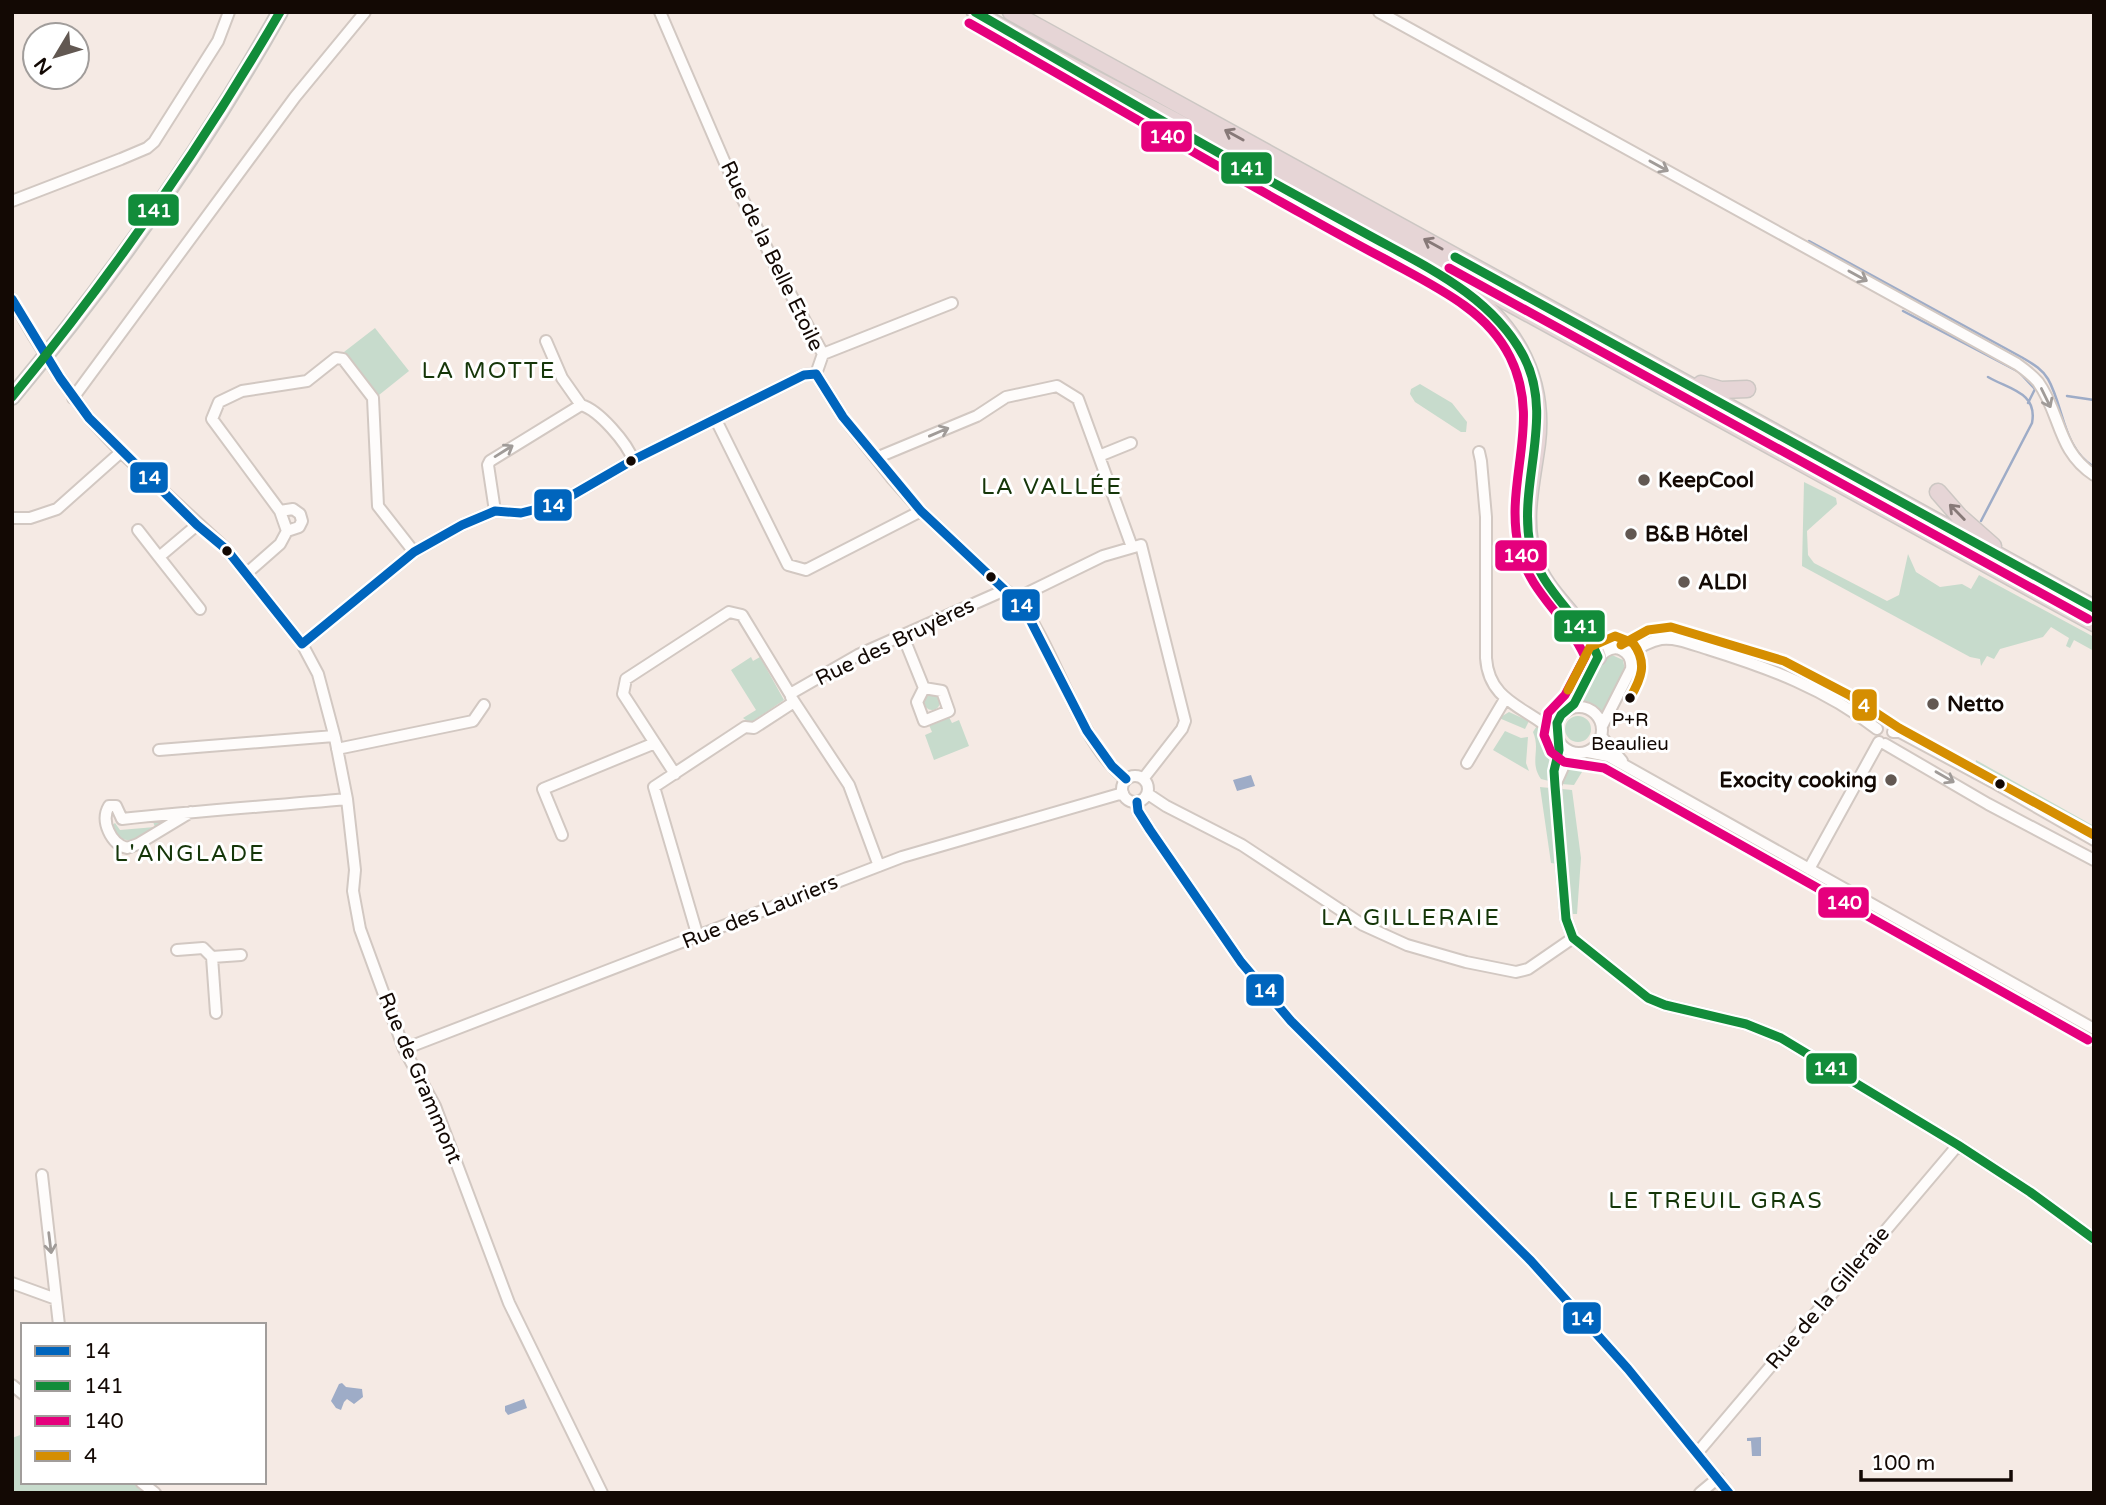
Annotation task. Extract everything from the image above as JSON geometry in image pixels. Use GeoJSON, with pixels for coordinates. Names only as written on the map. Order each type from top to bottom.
{"type":"FeatureCollection","features":[{"type":"Feature","properties":{"kind":"highway"},"geometry":{"type":"LineString","coordinates":[[975,12],[1216,151],[1457,285],[1502,322],[1521,350],[1537,400],[1538,431],[1528,511],[1528,529],[1534,559],[1546,584],[1590,640],[1598,657]]}},
{"type":"Feature","properties":{"kind":"highway"},"geometry":{"type":"LineString","coordinates":[[1011,12],[2094,608]]}},
{"type":"Feature","properties":{"kind":"highway"},"geometry":{"type":"LineString","coordinates":[[1046,53],[1231,151],[2094,623]]}},
{"type":"Feature","properties":{"kind":"highway"},"geometry":{"type":"LineString","coordinates":[[1668,373],[1715,389],[1747,389]]}},
{"type":"Feature","properties":{"kind":"highway"},"geometry":{"type":"LineString","coordinates":[[1938,492],[1959,516],[2012,564]]}},
{"type":"Feature","properties":{"kind":"main road"},"geometry":{"type":"LineString","coordinates":[[12,397],[87,306],[156,211],[222,112],[280,12]]}},
{"type":"Feature","properties":{"kind":"street"},"geometry":{"type":"LineString","coordinates":[[12,201],[121,159],[147,148],[154,142],[218,41],[229,12]]}},
{"type":"Feature","properties":{"kind":"street"},"geometry":{"type":"LineString","coordinates":[[73,398],[295,97],[365,12]]}},
{"type":"Feature","properties":{"kind":"street","name":"Rue de la Belle Etoile"},"geometry":{"type":"LineString","coordinates":[[660,12],[725,163],[777,269],[823,354],[816,374],[843,417],[921,511],[1005,590],[1017,598],[1054,662],[1084,723],[1104,756],[1126,779]]}},
{"type":"Feature","properties":{"kind":"street"},"geometry":{"type":"LineString","coordinates":[[1379,12],[2017,364],[2037,381],[2046,395],[2064,444],[2074,458],[2094,475]]}},
{"type":"Feature","properties":{"kind":"street","name":"Rue de Grammont"},"geometry":{"type":"LineString","coordinates":[[12,299],[73,398],[121,452],[227,550],[302,644],[318,674],[347,799],[355,870],[353,891],[360,929],[404,1049],[435,1106],[509,1303],[602,1493]]}},
{"type":"Feature","properties":{"kind":"street"},"geometry":{"type":"LineString","coordinates":[[823,354],[952,303]]}},
{"type":"Feature","properties":{"kind":"street"},"geometry":{"type":"LineString","coordinates":[[546,341],[562,378],[581,405],[598,415],[626,445],[633,460]]}},
{"type":"Feature","properties":{"kind":"street"},"geometry":{"type":"LineString","coordinates":[[287,531],[281,511],[212,419],[219,402],[242,391],[307,381],[336,358],[343,359],[373,398],[378,506],[414,552]]}},
{"type":"Feature","properties":{"kind":"street"},"geometry":{"type":"LineString","coordinates":[[302,644],[414,552],[462,525],[495,511],[522,513],[557,504],[633,460],[804,375],[816,374]]}},
{"type":"Feature","properties":{"kind":"street"},"geometry":{"type":"LineString","coordinates":[[876,458],[977,416],[1006,397],[1057,386],[1078,399],[1132,547]]}},
{"type":"Feature","properties":{"kind":"street"},"geometry":{"type":"LineString","coordinates":[[495,511],[488,465],[490,461],[581,405]]}},
{"type":"Feature","properties":{"kind":"street"},"geometry":{"type":"LineString","coordinates":[[716,420],[788,565],[806,570],[921,511]]}},
{"type":"Feature","properties":{"kind":"street"},"geometry":{"type":"LineString","coordinates":[[1099,456],[1131,443]]}},
{"type":"Feature","properties":{"kind":"street"},"geometry":{"type":"LineString","coordinates":[[12,518],[30,518],[57,509],[121,452]]}},
{"type":"Feature","properties":{"kind":"street"},"geometry":{"type":"LineString","coordinates":[[1479,452],[1486,517],[1486,663],[1491,680],[1505,699],[1535,716],[1566,749],[1608,756],[2094,1029]]}},
{"type":"Feature","properties":{"kind":"street"},"geometry":{"type":"LineString","coordinates":[[247,573],[280,544],[287,531],[299,527],[302,521],[300,514],[293,509],[281,511]]}},
{"type":"Feature","properties":{"kind":"street"},"geometry":{"type":"LineString","coordinates":[[159,556],[197,525]]}},
{"type":"Feature","properties":{"kind":"street"},"geometry":{"type":"LineString","coordinates":[[138,530],[200,609]]}},
{"type":"Feature","properties":{"kind":"street"},"geometry":{"type":"LineString","coordinates":[[1017,598],[1102,556],[1141,545],[1185,717],[1182,729],[1143,779]]}},
{"type":"Feature","properties":{"kind":"street","name":"Rue des Bruyères"},"geometry":{"type":"LineString","coordinates":[[675,774],[623,694],[626,679],[729,612],[742,615],[792,698],[858,655],[1005,590]]}},
{"type":"Feature","properties":{"kind":"street"},"geometry":{"type":"LineString","coordinates":[[903,636],[924,688]]}},
{"type":"Feature","properties":{"kind":"street"},"geometry":{"type":"LineString","coordinates":[[1628,655],[1658,639],[1678,640],[1779,672],[1843,706],[1877,729]]}},
{"type":"Feature","properties":{"kind":"street"},"geometry":{"type":"LineString","coordinates":[[1555,786],[1565,763],[1596,746],[1605,716],[1630,673],[1632,663],[1628,655],[1620,649],[1612,648],[1598,657],[1574,705],[1557,723],[1555,786],[1566,919],[1573,938],[1648,998],[1665,1006],[1746,1024],[1781,1038],[1958,1145],[2030,1192],[2094,1239]]}},
{"type":"Feature","properties":{"kind":"street"},"geometry":{"type":"LineString","coordinates":[[698,937],[654,787],[745,727],[754,728],[792,698],[849,785],[878,866]]}},
{"type":"Feature","properties":{"kind":"street"},"geometry":{"type":"LineString","coordinates":[[1467,763],[1505,699]]}},
{"type":"Feature","properties":{"kind":"street"},"geometry":{"type":"LineString","coordinates":[[337,749],[472,721],[484,705]]}},
{"type":"Feature","properties":{"kind":"street"},"geometry":{"type":"LineString","coordinates":[[1535,716],[1582,707],[1591,711],[1599,718],[1601,731],[1628,768]]}},
{"type":"Feature","properties":{"kind":"street"},"geometry":{"type":"LineString","coordinates":[[1877,729],[1887,726],[1893,732],[1900,732],[2034,804],[2045,814],[2094,840]]}},
{"type":"Feature","properties":{"kind":"street"},"geometry":{"type":"LineString","coordinates":[[1877,729],[1876,738],[1882,743],[1987,804],[2094,860]]}},
{"type":"Feature","properties":{"kind":"street"},"geometry":{"type":"LineString","coordinates":[[1809,869],[1882,743],[1891,741],[1893,732]]}},
{"type":"Feature","properties":{"kind":"street"},"geometry":{"type":"LineString","coordinates":[[159,750],[334,736]]}},
{"type":"Feature","properties":{"kind":"street"},"geometry":{"type":"LineString","coordinates":[[562,835],[543,789],[655,743]]}},
{"type":"Feature","properties":{"kind":"street"},"geometry":{"type":"LineString","coordinates":[[1133,776],[1143,779],[1148,787],[1147,794],[1137,802],[1126,799],[1122,793],[1122,785],[1126,779],[1133,776]]}},
{"type":"Feature","properties":{"kind":"street","name":"Rue des Lauriers"},"geometry":{"type":"LineString","coordinates":[[404,1049],[902,857],[1122,793]]}},
{"type":"Feature","properties":{"kind":"street"},"geometry":{"type":"LineString","coordinates":[[1147,794],[1242,845],[1363,925],[1407,945],[1466,962],[1516,971],[1528,969],[1573,938]]}},
{"type":"Feature","properties":{"kind":"street"},"geometry":{"type":"LineString","coordinates":[[191,812],[138,845],[128,848],[113,840],[107,827],[106,811],[109,806],[116,806],[122,819],[191,812],[347,799]]}},
{"type":"Feature","properties":{"kind":"street"},"geometry":{"type":"LineString","coordinates":[[1137,802],[1138,811],[1150,830],[1241,962],[1291,1021],[1531,1261],[1698,1452],[1730,1493]]}},
{"type":"Feature","properties":{"kind":"street"},"geometry":{"type":"LineString","coordinates":[[177,950],[203,948],[212,957],[216,1013]]}},
{"type":"Feature","properties":{"kind":"street"},"geometry":{"type":"LineString","coordinates":[[212,957],[242,956]]}},
{"type":"Feature","properties":{"kind":"street","name":"Rue de la Gilleraie"},"geometry":{"type":"LineString","coordinates":[[1698,1452],[1958,1145]]}},
{"type":"Feature","properties":{"kind":"street"},"geometry":{"type":"LineString","coordinates":[[42,1175],[59,1323]]}},
{"type":"Feature","properties":{"kind":"street"},"geometry":{"type":"LineString","coordinates":[[12,1283],[56,1299]]}},
{"type":"Feature","properties":{"kind":"street"},"geometry":{"type":"LineString","coordinates":[[1700,1493],[1718,1478]]}},
{"type":"Feature","properties":{"kind":"green space"},"geometry":{"type":"Polygon","coordinates":[[[375,328],[409,371],[379,395],[344,352],[375,328]]]}},
{"type":"Feature","properties":{"kind":"green space"},"geometry":{"type":"Polygon","coordinates":[[[1420,384],[1452,403],[1467,422],[1466,432],[1461,432],[1415,402],[1410,394],[1411,389],[1420,384]]]}},
{"type":"Feature","properties":{"kind":"green space"},"geometry":{"type":"Polygon","coordinates":[[[1804,482],[1836,498],[1837,504],[1807,531],[1808,555],[1814,563],[1887,601],[1899,595],[1908,554],[1916,572],[1940,587],[1962,584],[1971,589],[1979,575],[2094,637],[2094,651],[2074,640],[2070,648],[2066,646],[2069,638],[2051,627],[2043,637],[2000,649],[1994,659],[1987,656],[1981,666],[1980,659],[1970,657],[1802,566],[1804,482]]]}},
{"type":"Feature","properties":{"kind":"green space"},"geometry":{"type":"Polygon","coordinates":[[[1612,655],[1623,660],[1625,671],[1602,715],[1592,705],[1580,702],[1603,661],[1612,655]]]}},
{"type":"Feature","properties":{"kind":"green space"},"geometry":{"type":"Polygon","coordinates":[[[751,657],[753,661],[760,657],[784,700],[750,723],[743,718],[756,710],[731,670],[751,657]]]}},
{"type":"Feature","properties":{"kind":"green space"},"geometry":{"type":"Polygon","coordinates":[[[932,694],[938,696],[938,708],[932,710],[926,708],[924,702],[926,696],[932,694]]]}},
{"type":"Feature","properties":{"kind":"green space"},"geometry":{"type":"Polygon","coordinates":[[[1509,712],[1529,721],[1525,729],[1499,718],[1509,712]]]}},
{"type":"Feature","properties":{"kind":"green space"},"geometry":{"type":"Polygon","coordinates":[[[1578,716],[1587,720],[1591,729],[1587,738],[1578,742],[1569,738],[1565,729],[1569,720],[1578,716]]]}},
{"type":"Feature","properties":{"kind":"green space"},"geometry":{"type":"Polygon","coordinates":[[[949,717],[952,723],[959,720],[969,746],[934,760],[925,735],[932,732],[929,725],[949,717]]]}},
{"type":"Feature","properties":{"kind":"green space"},"geometry":{"type":"Polygon","coordinates":[[[1538,724],[1550,737],[1552,744],[1549,781],[1541,779],[1536,767],[1533,732],[1538,724]]]}},
{"type":"Feature","properties":{"kind":"green space"},"geometry":{"type":"Polygon","coordinates":[[[1505,731],[1521,738],[1528,737],[1526,763],[1529,771],[1493,750],[1505,731]]]}},
{"type":"Feature","properties":{"kind":"green space"},"geometry":{"type":"Polygon","coordinates":[[[1592,756],[1604,760],[1585,767],[1574,785],[1561,784],[1570,764],[1592,756]]]}},
{"type":"Feature","properties":{"kind":"green space"},"geometry":{"type":"Polygon","coordinates":[[[1976,760],[2094,826],[2094,834],[1975,769],[1976,760]]]}},
{"type":"Feature","properties":{"kind":"green space"},"geometry":{"type":"Polygon","coordinates":[[[1540,787],[1550,788],[1558,864],[1551,863],[1540,787]]]}},
{"type":"Feature","properties":{"kind":"green space"},"geometry":{"type":"Polygon","coordinates":[[[1562,789],[1572,790],[1581,858],[1577,914],[1572,914],[1562,789]]]}},
{"type":"Feature","properties":{"kind":"green space"},"geometry":{"type":"Polygon","coordinates":[[[163,818],[165,823],[134,841],[120,839],[110,827],[115,823],[120,830],[155,827],[152,819],[163,818]]]}},
{"type":"Feature","properties":{"kind":"green space"},"geometry":{"type":"Polygon","coordinates":[[[21,1435],[21,1484],[134,1484],[146,1493],[12,1493],[12,1438],[21,1435]]]}},
{"type":"Feature","properties":{"kind":"water"},"geometry":{"type":"Polygon","coordinates":[[[1251,775],[1255,786],[1237,791],[1233,780],[1251,775]]]}},
{"type":"Feature","properties":{"kind":"water"},"geometry":{"type":"Polygon","coordinates":[[[342,1383],[346,1387],[362,1389],[363,1397],[354,1404],[347,1399],[341,1410],[331,1401],[342,1383]]]}},
{"type":"Feature","properties":{"kind":"water"},"geometry":{"type":"Polygon","coordinates":[[[524,1399],[527,1408],[508,1415],[505,1406],[524,1399]]]}},
{"type":"Feature","properties":{"kind":"water"},"geometry":{"type":"Polygon","coordinates":[[[1761,1437],[1761,1456],[1752,1456],[1751,1441],[1747,1441],[1747,1438],[1761,1437]]]}},
{"type":"Feature","properties":{"kind":"waterway"},"geometry":{"type":"LineString","coordinates":[[1809,241],[2037,367],[2046,375],[2076,450],[2094,467]]}},
{"type":"Feature","properties":{"kind":"waterway"},"geometry":{"type":"LineString","coordinates":[[1903,311],[2019,372],[2035,389],[2028,403]]}},
{"type":"Feature","properties":{"kind":"waterway"},"geometry":{"type":"LineString","coordinates":[[1981,521],[2032,423],[2033,413],[2030,404],[2020,393],[1988,377]]}},
{"type":"Feature","properties":{"kind":"waterway"},"geometry":{"type":"LineString","coordinates":[[2067,396],[2094,400]]}},
{"type":"Feature","properties":{"kind":"transit line","name":"141"},"geometry":{"type":"LineString","coordinates":[[12,397],[154,210],[219,112],[280,12]]}},
{"type":"Feature","properties":{"kind":"transit line","name":"141"},"geometry":{"type":"LineString","coordinates":[[975,12],[1219,153],[1431,269],[1474,298],[1510,335],[1524,357],[1533,380],[1536,403],[1528,497],[1530,545],[1542,575],[1591,642],[1598,657],[1574,704],[1561,715],[1557,723],[1559,750],[1554,771],[1555,786],[1566,919],[1573,938],[1648,998],[1665,1005],[1746,1024],[1781,1038],[1958,1145],[2030,1192],[2094,1239]]}},
{"type":"Feature","properties":{"kind":"transit line","name":"140"},"geometry":{"type":"LineString","coordinates":[[969,23],[1242,180],[1435,286],[1472,311],[1496,336],[1510,357],[1519,381],[1523,405],[1515,500],[1519,549],[1531,579],[1569,629],[1585,657],[1565,695],[1548,713],[1544,735],[1551,752],[1564,762],[1604,768],[2088,1040]]}},
{"type":"Feature","properties":{"kind":"transit line","name":"141"},"geometry":{"type":"LineString","coordinates":[[1455,257],[2094,608]]}},
{"type":"Feature","properties":{"kind":"transit line","name":"140"},"geometry":{"type":"LineString","coordinates":[[1449,268],[2088,619]]}},
{"type":"Feature","properties":{"kind":"transit line","name":"14"},"geometry":{"type":"LineString","coordinates":[[12,299],[60,378],[89,418],[197,525],[227,550],[302,644]]}},
{"type":"Feature","properties":{"kind":"transit line","name":"14"},"geometry":{"type":"LineString","coordinates":[[816,374],[843,417],[921,511],[1024,608],[1087,731],[1112,766],[1126,779]]}},
{"type":"Feature","properties":{"kind":"transit line","name":"14"},"geometry":{"type":"LineString","coordinates":[[302,644],[414,552],[462,525],[495,511],[521,513],[557,504],[633,460],[804,375],[816,374]]}},
{"type":"Feature","properties":{"kind":"transit line","name":"4"},"geometry":{"type":"LineString","coordinates":[[1621,645],[1648,630],[1671,627],[1784,661],[1849,695],[1899,728],[2094,835]]}},
{"type":"Feature","properties":{"kind":"transit line","name":"4"},"geometry":{"type":"LineString","coordinates":[[1568,690],[1590,647],[1615,636],[1633,643],[1642,664],[1640,678],[1630,698]]}},
{"type":"Feature","properties":{"kind":"transit line","name":"14"},"geometry":{"type":"LineString","coordinates":[[1137,802],[1138,811],[1150,830],[1241,962],[1291,1021],[1531,1261],[1628,1369],[1729,1493]]}},
{"type":"Feature","properties":{"kind":"place","name":"KeepCool"},"geometry":{"type":"Point","coordinates":[1644,480]}},
{"type":"Feature","properties":{"kind":"place","name":"B&B Hôtel"},"geometry":{"type":"Point","coordinates":[1631,534]}},
{"type":"Feature","properties":{"kind":"place","name":"ALDI"},"geometry":{"type":"Point","coordinates":[1684,582]}},
{"type":"Feature","properties":{"kind":"place","name":"P+R Beaulieu"},"geometry":{"type":"Point","coordinates":[1630,698]}},
{"type":"Feature","properties":{"kind":"place","name":"Netto"},"geometry":{"type":"Point","coordinates":[1933,704]}},
{"type":"Feature","properties":{"kind":"place","name":"Exocity cooking"},"geometry":{"type":"Point","coordinates":[1891,780]}},
{"type":"Feature","properties":{"kind":"district","name":"LA MOTTE"},"geometry":{"type":"Point","coordinates":[489,371]}},
{"type":"Feature","properties":{"kind":"district","name":"LA VALLÉE"},"geometry":{"type":"Point","coordinates":[1052,487]}},
{"type":"Feature","properties":{"kind":"district","name":"L'ANGLADE"},"geometry":{"type":"Point","coordinates":[190,854]}},
{"type":"Feature","properties":{"kind":"district","name":"LA GILLERAIE"},"geometry":{"type":"Point","coordinates":[1411,918]}},
{"type":"Feature","properties":{"kind":"district","name":"LE TREUIL GRAS"},"geometry":{"type":"Point","coordinates":[1716,1201]}}]}
